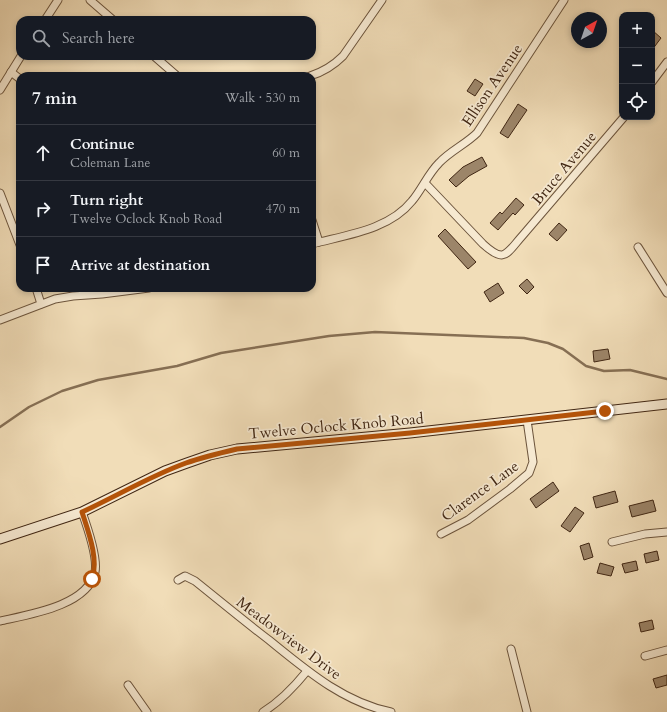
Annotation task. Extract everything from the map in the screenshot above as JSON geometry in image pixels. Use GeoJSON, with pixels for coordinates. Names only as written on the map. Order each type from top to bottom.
{"type":"FeatureCollection","features":[{"type":"Feature","properties":{"kind":"street"},"geometry":{"type":"LineString","coordinates":[[47,16],[58,0]]}},
{"type":"Feature","properties":{"kind":"street"},"geometry":{"type":"LineString","coordinates":[[90,0],[108,16]]}},
{"type":"Feature","properties":{"kind":"street"},"geometry":{"type":"LineString","coordinates":[[316,74],[326,70],[342,56],[382,0]]}},
{"type":"Feature","properties":{"kind":"street","name":"Ellison Avenue"},"geometry":{"type":"LineString","coordinates":[[316,243],[368,228],[394,217],[412,201],[437,164],[444,157],[471,139],[477,132],[564,0]]}},
{"type":"Feature","properties":{"kind":"street"},"geometry":{"type":"LineString","coordinates":[[0,90],[18,60]]}},
{"type":"Feature","properties":{"kind":"street"},"geometry":{"type":"LineString","coordinates":[[159,60],[172,72]]}},
{"type":"Feature","properties":{"kind":"street"},"geometry":{"type":"LineString","coordinates":[[655,78],[667,62]]}},
{"type":"Feature","properties":{"kind":"street"},"geometry":{"type":"LineString","coordinates":[[11,72],[16,76]]}},
{"type":"Feature","properties":{"kind":"street","name":"Bruce Avenue"},"geometry":{"type":"LineString","coordinates":[[425,183],[493,253],[502,255],[507,253],[524,236],[621,120]]}},
{"type":"Feature","properties":{"kind":"street"},"geometry":{"type":"LineString","coordinates":[[0,193],[16,235]]}},
{"type":"Feature","properties":{"kind":"street"},"geometry":{"type":"LineString","coordinates":[[638,247],[667,293]]}},
{"type":"Feature","properties":{"kind":"street"},"geometry":{"type":"LineString","coordinates":[[37,292],[41,304]]}},
{"type":"Feature","properties":{"kind":"street"},"geometry":{"type":"LineString","coordinates":[[0,320],[41,304],[73,296],[118,292]]}},
{"type":"Feature","properties":{"kind":"street","name":"Twelve Oclock Knob Road"},"geometry":{"type":"LineString","coordinates":[[0,539],[82,512],[165,471],[237,449],[395,435],[667,404]]}},
{"type":"Feature","properties":{"kind":"street","name":"Clarence Lane"},"geometry":{"type":"LineString","coordinates":[[441,534],[468,520],[529,473],[533,462],[527,420]]}},
{"type":"Feature","properties":{"kind":"street"},"geometry":{"type":"LineString","coordinates":[[0,621],[56,607],[80,594],[89,585],[95,565],[89,533],[82,512]]}},
{"type":"Feature","properties":{"kind":"street"},"geometry":{"type":"LineString","coordinates":[[612,542],[645,534],[667,532]]}},
{"type":"Feature","properties":{"kind":"street","name":"Meadowview Drive"},"geometry":{"type":"LineString","coordinates":[[178,580],[185,576],[195,581],[307,671],[332,688],[368,705],[391,712]]}},
{"type":"Feature","properties":{"kind":"street"},"geometry":{"type":"LineString","coordinates":[[511,649],[527,712]]}},
{"type":"Feature","properties":{"kind":"street"},"geometry":{"type":"LineString","coordinates":[[645,656],[667,650]]}},
{"type":"Feature","properties":{"kind":"street"},"geometry":{"type":"LineString","coordinates":[[263,712],[283,698],[307,671]]}},
{"type":"Feature","properties":{"kind":"street"},"geometry":{"type":"LineString","coordinates":[[128,685],[146,712]]}},
{"type":"Feature","properties":{"kind":"building"},"geometry":{"type":"Polygon","coordinates":[[[655,33],[661,38],[655,46],[655,33]]]}},
{"type":"Feature","properties":{"kind":"building"},"geometry":{"type":"Polygon","coordinates":[[[475,79],[483,84],[475,96],[467,91],[475,79]]]}},
{"type":"Feature","properties":{"kind":"building"},"geometry":{"type":"Polygon","coordinates":[[[518,104],[527,110],[508,138],[500,133],[518,104]]]}},
{"type":"Feature","properties":{"kind":"building"},"geometry":{"type":"Polygon","coordinates":[[[482,157],[487,166],[469,176],[456,187],[449,180],[463,167],[482,157]]]}},
{"type":"Feature","properties":{"kind":"building"},"geometry":{"type":"Polygon","coordinates":[[[516,198],[524,205],[515,215],[513,213],[498,230],[490,223],[500,212],[502,214],[516,198]]]}},
{"type":"Feature","properties":{"kind":"building"},"geometry":{"type":"Polygon","coordinates":[[[559,223],[567,230],[557,241],[549,234],[559,223]]]}},
{"type":"Feature","properties":{"kind":"building"},"geometry":{"type":"Polygon","coordinates":[[[445,229],[476,262],[468,269],[438,236],[445,229]]]}},
{"type":"Feature","properties":{"kind":"building"},"geometry":{"type":"Polygon","coordinates":[[[527,279],[534,287],[527,294],[519,286],[527,279]]]}},
{"type":"Feature","properties":{"kind":"building"},"geometry":{"type":"Polygon","coordinates":[[[498,283],[504,293],[490,302],[484,292],[498,283]]]}},
{"type":"Feature","properties":{"kind":"building"},"geometry":{"type":"Polygon","coordinates":[[[608,349],[610,359],[594,362],[593,351],[608,349]]]}},
{"type":"Feature","properties":{"kind":"building"},"geometry":{"type":"Polygon","coordinates":[[[553,482],[559,491],[536,508],[530,499],[553,482]]]}},
{"type":"Feature","properties":{"kind":"building"},"geometry":{"type":"Polygon","coordinates":[[[615,491],[618,502],[596,508],[593,497],[615,491]]]}},
{"type":"Feature","properties":{"kind":"building"},"geometry":{"type":"Polygon","coordinates":[[[653,500],[656,511],[632,517],[629,506],[653,500]]]}},
{"type":"Feature","properties":{"kind":"building"},"geometry":{"type":"Polygon","coordinates":[[[575,507],[584,513],[570,532],[561,526],[575,507]]]}},
{"type":"Feature","properties":{"kind":"building"},"geometry":{"type":"Polygon","coordinates":[[[589,543],[593,557],[584,560],[580,546],[589,543]]]}},
{"type":"Feature","properties":{"kind":"building"},"geometry":{"type":"Polygon","coordinates":[[[657,551],[659,560],[646,563],[644,554],[657,551]]]}},
{"type":"Feature","properties":{"kind":"building"},"geometry":{"type":"Polygon","coordinates":[[[636,561],[638,570],[625,573],[622,564],[636,561]]]}},
{"type":"Feature","properties":{"kind":"building"},"geometry":{"type":"Polygon","coordinates":[[[600,563],[614,567],[611,576],[597,573],[600,563]]]}},
{"type":"Feature","properties":{"kind":"building"},"geometry":{"type":"Polygon","coordinates":[[[652,620],[654,629],[641,632],[639,623],[652,620]]]}},
{"type":"Feature","properties":{"kind":"building"},"geometry":{"type":"Polygon","coordinates":[[[667,675],[667,685],[656,688],[653,679],[667,675]]]}},
{"type":"Feature","properties":{"kind":"waterway"},"geometry":{"type":"LineString","coordinates":[[0,427],[29,407],[62,391],[98,380],[177,366],[221,353],[329,336],[375,332],[524,338],[548,343],[563,349],[586,366],[604,371],[630,370],[667,379]]}},
{"type":"Feature","properties":{"kind":"route"},"geometry":{"type":"LineString","coordinates":[[92,579],[95,572],[95,565],[89,533],[82,512],[165,471],[187,462],[237,449],[410,433],[605,411]]}}]}
